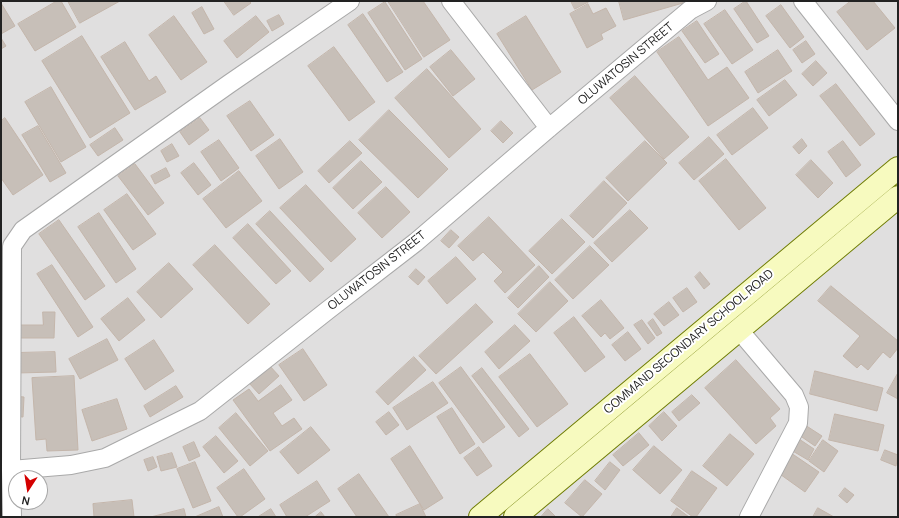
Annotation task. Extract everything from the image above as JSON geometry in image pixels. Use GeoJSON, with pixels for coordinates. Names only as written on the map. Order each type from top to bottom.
{"type":"FeatureCollection","features":[{"type":"Feature","properties":{"kind":"main road","name":"COMMAND SECONDARY SCHOOL ROAD"},"geometry":{"type":"LineString","coordinates":[[480,517],[898,168]]}},
{"type":"Feature","properties":{"kind":"main road","name":"COMMAND SECONDARY SCHOOL ROAD"},"geometry":{"type":"LineString","coordinates":[[515,517],[898,197]]}},
{"type":"Feature","properties":{"kind":"main road"},"geometry":{"type":"LineString","coordinates":[[623,397],[638,414]]}},
{"type":"Feature","properties":{"kind":"street"},"geometry":{"type":"LineString","coordinates":[[11,470],[12,246],[23,230],[216,93],[350,1]]}},
{"type":"Feature","properties":{"kind":"street"},"geometry":{"type":"LineString","coordinates":[[451,1],[549,128]]}},
{"type":"Feature","properties":{"kind":"street","name":"OLUWATOSIN STREET"},"geometry":{"type":"LineString","coordinates":[[11,470],[71,465],[105,458],[200,411],[416,242],[690,10],[707,1]]}},
{"type":"Feature","properties":{"kind":"street"},"geometry":{"type":"LineString","coordinates":[[803,1],[898,121]]}},
{"type":"Feature","properties":{"kind":"street"},"geometry":{"type":"LineString","coordinates":[[739,330],[794,395],[799,408],[798,424],[749,517]]}},
{"type":"Feature","properties":{"kind":"shaded area"},"geometry":{"type":"Polygon","coordinates":[[[1,1],[898,1],[898,517],[1,517],[1,1]]]}},
{"type":"Feature","properties":{"kind":"building"},"geometry":{"type":"Polygon","coordinates":[[[57,1],[61,1],[76,27],[35,51],[18,24],[57,1]]]}},
{"type":"Feature","properties":{"kind":"building"},"geometry":{"type":"Polygon","coordinates":[[[68,1],[120,1],[80,23],[68,1]]]}},
{"type":"Feature","properties":{"kind":"building"},"geometry":{"type":"Polygon","coordinates":[[[224,1],[249,1],[251,3],[234,15],[224,1]]]}},
{"type":"Feature","properties":{"kind":"building"},"geometry":{"type":"Polygon","coordinates":[[[388,1],[423,1],[450,40],[424,57],[388,1]]]}},
{"type":"Feature","properties":{"kind":"building"},"geometry":{"type":"Polygon","coordinates":[[[571,1],[590,1],[575,9],[571,1]]]}},
{"type":"Feature","properties":{"kind":"building"},"geometry":{"type":"Polygon","coordinates":[[[619,1],[683,1],[683,3],[624,20],[619,1]]]}},
{"type":"Feature","properties":{"kind":"building"},"geometry":{"type":"Polygon","coordinates":[[[746,1],[769,36],[757,43],[734,9],[746,1]]]}},
{"type":"Feature","properties":{"kind":"building"},"geometry":{"type":"Polygon","coordinates":[[[851,1],[873,1],[895,28],[867,50],[837,12],[851,1]]]}},
{"type":"Feature","properties":{"kind":"building"},"geometry":{"type":"Polygon","coordinates":[[[385,2],[422,59],[405,70],[368,13],[385,2]]]}},
{"type":"Feature","properties":{"kind":"building"},"geometry":{"type":"Polygon","coordinates":[[[1,3],[15,26],[1,34],[1,3]]]}},
{"type":"Feature","properties":{"kind":"building"},"geometry":{"type":"Polygon","coordinates":[[[588,4],[593,14],[606,8],[616,26],[601,34],[603,39],[587,48],[570,14],[588,4]]]}},
{"type":"Feature","properties":{"kind":"building"},"geometry":{"type":"Polygon","coordinates":[[[781,5],[804,37],[790,48],[766,16],[781,5]]]}},
{"type":"Feature","properties":{"kind":"building"},"geometry":{"type":"Polygon","coordinates":[[[202,7],[214,29],[204,34],[192,13],[202,7]]]}},
{"type":"Feature","properties":{"kind":"building"},"geometry":{"type":"Polygon","coordinates":[[[725,10],[753,50],[732,64],[704,24],[725,10]]]}},
{"type":"Feature","properties":{"kind":"building"},"geometry":{"type":"Polygon","coordinates":[[[363,14],[403,72],[387,82],[348,25],[363,14]]]}},
{"type":"Feature","properties":{"kind":"building"},"geometry":{"type":"Polygon","coordinates":[[[279,15],[284,24],[272,31],[267,21],[279,15]]]}},
{"type":"Feature","properties":{"kind":"building"},"geometry":{"type":"Polygon","coordinates":[[[174,16],[207,62],[181,80],[149,35],[174,16]]]}},
{"type":"Feature","properties":{"kind":"building"},"geometry":{"type":"Polygon","coordinates":[[[256,16],[269,32],[237,58],[224,41],[256,16]]]}},
{"type":"Feature","properties":{"kind":"building"},"geometry":{"type":"Polygon","coordinates":[[[526,16],[561,72],[532,90],[497,34],[526,16]]]}},
{"type":"Feature","properties":{"kind":"building"},"geometry":{"type":"Polygon","coordinates":[[[697,21],[719,54],[705,63],[682,31],[697,21]]]}},
{"type":"Feature","properties":{"kind":"building"},"geometry":{"type":"Polygon","coordinates":[[[82,36],[130,113],[90,138],[42,61],[82,36]]]}},
{"type":"Feature","properties":{"kind":"building"},"geometry":{"type":"Polygon","coordinates":[[[679,37],[708,80],[727,67],[749,98],[708,126],[657,52],[679,37]]]}},
{"type":"Feature","properties":{"kind":"building"},"geometry":{"type":"Polygon","coordinates":[[[1,38],[6,46],[1,49],[1,38]]]}},
{"type":"Feature","properties":{"kind":"building"},"geometry":{"type":"Polygon","coordinates":[[[806,41],[815,54],[802,63],[793,50],[806,41]]]}},
{"type":"Feature","properties":{"kind":"building"},"geometry":{"type":"Polygon","coordinates":[[[125,42],[149,81],[156,76],[166,92],[135,110],[101,57],[125,42]]]}},
{"type":"Feature","properties":{"kind":"building"},"geometry":{"type":"Polygon","coordinates":[[[334,47],[375,102],[349,121],[308,66],[334,47]]]}},
{"type":"Feature","properties":{"kind":"building"},"geometry":{"type":"Polygon","coordinates":[[[451,50],[475,79],[453,96],[430,67],[451,50]]]}},
{"type":"Feature","properties":{"kind":"building"},"geometry":{"type":"Polygon","coordinates":[[[778,50],[792,71],[758,93],[745,72],[778,50]]]}},
{"type":"Feature","properties":{"kind":"building"},"geometry":{"type":"Polygon","coordinates":[[[816,61],[827,73],[813,86],[802,74],[816,61]]]}},
{"type":"Feature","properties":{"kind":"building"},"geometry":{"type":"Polygon","coordinates":[[[427,69],[481,129],[449,158],[395,98],[427,69]]]}},
{"type":"Feature","properties":{"kind":"building"},"geometry":{"type":"Polygon","coordinates":[[[635,76],[689,137],[664,159],[610,98],[635,76]]]}},
{"type":"Feature","properties":{"kind":"building"},"geometry":{"type":"Polygon","coordinates":[[[785,80],[797,95],[769,116],[757,100],[785,80]]]}},
{"type":"Feature","properties":{"kind":"building"},"geometry":{"type":"Polygon","coordinates":[[[836,84],[875,134],[860,146],[820,96],[836,84]]]}},
{"type":"Feature","properties":{"kind":"building"},"geometry":{"type":"Polygon","coordinates":[[[51,87],[86,147],[61,162],[25,102],[51,87]]]}},
{"type":"Feature","properties":{"kind":"building"},"geometry":{"type":"Polygon","coordinates":[[[250,101],[274,135],[251,151],[227,116],[250,101]]]}},
{"type":"Feature","properties":{"kind":"building"},"geometry":{"type":"Polygon","coordinates":[[[753,108],[768,128],[732,155],[717,135],[753,108]]]}},
{"type":"Feature","properties":{"kind":"building"},"geometry":{"type":"Polygon","coordinates":[[[389,110],[448,169],[418,198],[359,140],[389,110]]]}},
{"type":"Feature","properties":{"kind":"building"},"geometry":{"type":"Polygon","coordinates":[[[5,118],[43,175],[13,195],[1,178],[1,121],[5,118]]]}},
{"type":"Feature","properties":{"kind":"building"},"geometry":{"type":"Polygon","coordinates":[[[200,118],[209,130],[189,145],[180,132],[200,118]]]}},
{"type":"Feature","properties":{"kind":"building"},"geometry":{"type":"Polygon","coordinates":[[[501,121],[513,133],[503,143],[491,131],[501,121]]]}},
{"type":"Feature","properties":{"kind":"building"},"geometry":{"type":"Polygon","coordinates":[[[38,126],[66,173],[50,182],[22,135],[38,126]]]}},
{"type":"Feature","properties":{"kind":"building"},"geometry":{"type":"Polygon","coordinates":[[[115,128],[123,140],[98,156],[90,145],[115,128]]]}},
{"type":"Feature","properties":{"kind":"building"},"geometry":{"type":"Polygon","coordinates":[[[709,137],[724,154],[694,180],[679,163],[709,137]]]}},
{"type":"Feature","properties":{"kind":"building"},"geometry":{"type":"Polygon","coordinates":[[[280,139],[303,172],[279,189],[256,156],[280,139]]]}},
{"type":"Feature","properties":{"kind":"building"},"geometry":{"type":"Polygon","coordinates":[[[802,139],[807,146],[799,154],[793,147],[802,139]]]}},
{"type":"Feature","properties":{"kind":"building"},"geometry":{"type":"Polygon","coordinates":[[[219,140],[239,168],[221,181],[201,152],[219,140]]]}},
{"type":"Feature","properties":{"kind":"building"},"geometry":{"type":"Polygon","coordinates":[[[350,141],[362,153],[329,183],[318,171],[350,141]]]}},
{"type":"Feature","properties":{"kind":"building"},"geometry":{"type":"Polygon","coordinates":[[[645,141],[667,163],[628,201],[606,178],[645,141]]]}},
{"type":"Feature","properties":{"kind":"building"},"geometry":{"type":"Polygon","coordinates":[[[843,141],[861,165],[846,177],[828,152],[843,141]]]}},
{"type":"Feature","properties":{"kind":"building"},"geometry":{"type":"Polygon","coordinates":[[[172,144],[179,156],[167,162],[161,151],[172,144]]]}},
{"type":"Feature","properties":{"kind":"building"},"geometry":{"type":"Polygon","coordinates":[[[726,159],[766,208],[739,230],[699,181],[726,159]]]}},
{"type":"Feature","properties":{"kind":"building"},"geometry":{"type":"Polygon","coordinates":[[[811,160],[833,183],[818,198],[796,175],[811,160]]]}},
{"type":"Feature","properties":{"kind":"building"},"geometry":{"type":"Polygon","coordinates":[[[361,161],[382,182],[353,209],[333,188],[361,161]]]}},
{"type":"Feature","properties":{"kind":"building"},"geometry":{"type":"Polygon","coordinates":[[[194,163],[211,185],[198,195],[181,173],[194,163]]]}},
{"type":"Feature","properties":{"kind":"building"},"geometry":{"type":"Polygon","coordinates":[[[135,164],[164,203],[148,215],[118,176],[135,164]]]}},
{"type":"Feature","properties":{"kind":"building"},"geometry":{"type":"Polygon","coordinates":[[[166,168],[170,176],[155,184],[151,176],[166,168]]]}},
{"type":"Feature","properties":{"kind":"building"},"geometry":{"type":"Polygon","coordinates":[[[239,171],[262,201],[226,228],[203,199],[239,171]]]}},
{"type":"Feature","properties":{"kind":"building"},"geometry":{"type":"Polygon","coordinates":[[[604,181],[627,203],[593,238],[570,216],[604,181]]]}},
{"type":"Feature","properties":{"kind":"building"},"geometry":{"type":"Polygon","coordinates":[[[306,185],[356,239],[331,262],[280,208],[306,185]]]}},
{"type":"Feature","properties":{"kind":"building"},"geometry":{"type":"Polygon","coordinates":[[[386,187],[410,212],[382,238],[358,213],[386,187]]]}},
{"type":"Feature","properties":{"kind":"building"},"geometry":{"type":"Polygon","coordinates":[[[127,194],[156,234],[133,250],[104,210],[127,194]]]}},
{"type":"Feature","properties":{"kind":"building"},"geometry":{"type":"Polygon","coordinates":[[[630,210],[648,228],[612,262],[594,243],[630,210]]]}},
{"type":"Feature","properties":{"kind":"building"},"geometry":{"type":"Polygon","coordinates":[[[270,211],[324,269],[310,282],[256,224],[270,211]]]}},
{"type":"Feature","properties":{"kind":"building"},"geometry":{"type":"Polygon","coordinates":[[[99,213],[136,269],[116,283],[78,227],[99,213]]]}},
{"type":"Feature","properties":{"kind":"building"},"geometry":{"type":"Polygon","coordinates":[[[489,217],[535,265],[505,293],[494,281],[503,272],[483,252],[473,261],[458,246],[489,217]]]}},
{"type":"Feature","properties":{"kind":"building"},"geometry":{"type":"Polygon","coordinates":[[[562,219],[585,242],[552,274],[529,251],[562,219]]]}},
{"type":"Feature","properties":{"kind":"building"},"geometry":{"type":"Polygon","coordinates":[[[59,220],[105,286],[85,300],[39,234],[59,220]]]}},
{"type":"Feature","properties":{"kind":"building"},"geometry":{"type":"Polygon","coordinates":[[[248,224],[291,271],[276,284],[233,238],[248,224]]]}},
{"type":"Feature","properties":{"kind":"building"},"geometry":{"type":"Polygon","coordinates":[[[451,230],[459,237],[449,248],[441,241],[451,230]]]}},
{"type":"Feature","properties":{"kind":"building"},"geometry":{"type":"Polygon","coordinates":[[[215,245],[270,304],[248,324],[193,265],[215,245]]]}},
{"type":"Feature","properties":{"kind":"building"},"geometry":{"type":"Polygon","coordinates":[[[590,246],[609,265],[573,299],[555,280],[590,246]]]}},
{"type":"Feature","properties":{"kind":"building"},"geometry":{"type":"Polygon","coordinates":[[[456,257],[476,279],[447,304],[428,281],[456,257]]]}},
{"type":"Feature","properties":{"kind":"building"},"geometry":{"type":"Polygon","coordinates":[[[169,263],[193,289],[161,318],[137,292],[169,263]]]}},
{"type":"Feature","properties":{"kind":"building"},"geometry":{"type":"Polygon","coordinates":[[[52,265],[93,327],[78,337],[37,274],[52,265]]]}},
{"type":"Feature","properties":{"kind":"building"},"geometry":{"type":"Polygon","coordinates":[[[539,266],[549,277],[518,308],[508,298],[539,266]]]}},
{"type":"Feature","properties":{"kind":"building"},"geometry":{"type":"Polygon","coordinates":[[[416,269],[425,277],[418,285],[409,277],[416,269]]]}},
{"type":"Feature","properties":{"kind":"building"},"geometry":{"type":"Polygon","coordinates":[[[700,272],[710,284],[704,289],[695,277],[700,272]]]}},
{"type":"Feature","properties":{"kind":"building"},"geometry":{"type":"Polygon","coordinates":[[[550,282],[568,301],[536,332],[518,314],[550,282]]]}},
{"type":"Feature","properties":{"kind":"building"},"geometry":{"type":"Polygon","coordinates":[[[831,286],[898,341],[898,348],[890,358],[883,352],[868,370],[861,364],[857,368],[843,356],[860,336],[818,301],[831,286]]]}},
{"type":"Feature","properties":{"kind":"building"},"geometry":{"type":"Polygon","coordinates":[[[687,288],[697,302],[683,312],[673,298],[687,288]]]}},
{"type":"Feature","properties":{"kind":"building"},"geometry":{"type":"Polygon","coordinates":[[[128,298],[145,320],[119,341],[101,319],[128,298]]]}},
{"type":"Feature","properties":{"kind":"building"},"geometry":{"type":"Polygon","coordinates":[[[601,300],[624,328],[610,339],[605,333],[601,337],[582,316],[601,300]]]}},
{"type":"Feature","properties":{"kind":"building"},"geometry":{"type":"Polygon","coordinates":[[[669,302],[679,315],[664,326],[654,314],[669,302]]]}},
{"type":"Feature","properties":{"kind":"building"},"geometry":{"type":"Polygon","coordinates":[[[476,304],[493,322],[436,374],[419,356],[476,304]]]}},
{"type":"Feature","properties":{"kind":"building"},"geometry":{"type":"Polygon","coordinates":[[[43,312],[55,312],[54,338],[16,338],[16,325],[43,325],[43,312]]]}},
{"type":"Feature","properties":{"kind":"building"},"geometry":{"type":"Polygon","coordinates":[[[574,317],[605,357],[585,372],[554,333],[574,317]]]}},
{"type":"Feature","properties":{"kind":"building"},"geometry":{"type":"Polygon","coordinates":[[[653,319],[662,333],[657,336],[648,323],[653,319]]]}},
{"type":"Feature","properties":{"kind":"building"},"geometry":{"type":"Polygon","coordinates":[[[642,320],[655,338],[648,344],[634,325],[642,320]]]}},
{"type":"Feature","properties":{"kind":"building"},"geometry":{"type":"Polygon","coordinates":[[[515,325],[530,341],[499,369],[485,352],[515,325]]]}},
{"type":"Feature","properties":{"kind":"building"},"geometry":{"type":"Polygon","coordinates":[[[628,332],[641,349],[625,361],[612,345],[628,332]]]}},
{"type":"Feature","properties":{"kind":"building"},"geometry":{"type":"Polygon","coordinates":[[[107,339],[118,360],[80,379],[69,359],[107,339]]]}},
{"type":"Feature","properties":{"kind":"building"},"geometry":{"type":"Polygon","coordinates":[[[154,340],[174,371],[145,390],[125,359],[154,340]]]}},
{"type":"Feature","properties":{"kind":"building"},"geometry":{"type":"Polygon","coordinates":[[[303,349],[327,385],[304,401],[279,365],[303,349]]]}},
{"type":"Feature","properties":{"kind":"building"},"geometry":{"type":"Polygon","coordinates":[[[55,352],[56,372],[17,373],[16,353],[55,352]]]}},
{"type":"Feature","properties":{"kind":"building"},"geometry":{"type":"Polygon","coordinates":[[[530,354],[568,404],[537,427],[499,377],[530,354]]]}},
{"type":"Feature","properties":{"kind":"building"},"geometry":{"type":"Polygon","coordinates":[[[414,357],[426,370],[388,405],[376,392],[414,357]]]}},
{"type":"Feature","properties":{"kind":"building"},"geometry":{"type":"Polygon","coordinates":[[[736,360],[780,409],[770,418],[776,426],[756,444],[705,388],[736,360]]]}},
{"type":"Feature","properties":{"kind":"building"},"geometry":{"type":"Polygon","coordinates":[[[269,365],[279,376],[259,394],[249,383],[269,365]]]}},
{"type":"Feature","properties":{"kind":"building"},"geometry":{"type":"Polygon","coordinates":[[[461,367],[505,427],[483,443],[439,383],[461,367]]]}},
{"type":"Feature","properties":{"kind":"building"},"geometry":{"type":"Polygon","coordinates":[[[482,368],[529,429],[519,437],[472,376],[482,368]]]}},
{"type":"Feature","properties":{"kind":"building"},"geometry":{"type":"Polygon","coordinates":[[[815,371],[883,388],[877,411],[810,394],[815,371]]]}},
{"type":"Feature","properties":{"kind":"building"},"geometry":{"type":"Polygon","coordinates":[[[898,373],[898,399],[887,393],[898,373]]]}},
{"type":"Feature","properties":{"kind":"building"},"geometry":{"type":"Polygon","coordinates":[[[74,376],[78,450],[47,451],[46,439],[36,440],[32,378],[74,376]]]}},
{"type":"Feature","properties":{"kind":"building"},"geometry":{"type":"Polygon","coordinates":[[[433,382],[448,403],[407,430],[393,408],[433,382]]]}},
{"type":"Feature","properties":{"kind":"building"},"geometry":{"type":"Polygon","coordinates":[[[281,385],[292,400],[273,413],[282,426],[294,418],[302,429],[270,451],[233,400],[249,389],[258,401],[281,385]]]}},
{"type":"Feature","properties":{"kind":"building"},"geometry":{"type":"Polygon","coordinates":[[[176,386],[183,397],[150,417],[144,406],[176,386]]]}},
{"type":"Feature","properties":{"kind":"building"},"geometry":{"type":"Polygon","coordinates":[[[692,395],[700,403],[679,421],[672,412],[692,395]]]}},
{"type":"Feature","properties":{"kind":"building"},"geometry":{"type":"Polygon","coordinates":[[[14,396],[24,397],[23,417],[13,416],[14,396]]]}},
{"type":"Feature","properties":{"kind":"building"},"geometry":{"type":"Polygon","coordinates":[[[117,399],[127,429],[92,441],[82,410],[117,399]]]}},
{"type":"Feature","properties":{"kind":"building"},"geometry":{"type":"Polygon","coordinates":[[[452,408],[475,444],[460,454],[437,417],[452,408]]]}},
{"type":"Feature","properties":{"kind":"building"},"geometry":{"type":"Polygon","coordinates":[[[389,412],[399,425],[386,435],[376,422],[389,412]]]}},
{"type":"Feature","properties":{"kind":"building"},"geometry":{"type":"Polygon","coordinates":[[[664,412],[677,426],[662,441],[649,426],[664,412]]]}},
{"type":"Feature","properties":{"kind":"building"},"geometry":{"type":"Polygon","coordinates":[[[236,413],[268,451],[250,466],[219,428],[236,413]]]}},
{"type":"Feature","properties":{"kind":"building"},"geometry":{"type":"Polygon","coordinates":[[[835,414],[884,425],[878,451],[829,440],[835,414]]]}},
{"type":"Feature","properties":{"kind":"building"},"geometry":{"type":"Polygon","coordinates":[[[805,425],[822,436],[815,446],[799,435],[805,425]]]}},
{"type":"Feature","properties":{"kind":"building"},"geometry":{"type":"Polygon","coordinates":[[[311,427],[330,450],[298,474],[280,452],[311,427]]]}},
{"type":"Feature","properties":{"kind":"building"},"geometry":{"type":"Polygon","coordinates":[[[639,433],[649,445],[623,466],[613,455],[639,433]]]}},
{"type":"Feature","properties":{"kind":"building"},"geometry":{"type":"Polygon","coordinates":[[[730,434],[754,454],[727,486],[703,466],[730,434]]]}},
{"type":"Feature","properties":{"kind":"building"},"geometry":{"type":"Polygon","coordinates":[[[216,436],[238,461],[224,473],[203,447],[216,436]]]}},
{"type":"Feature","properties":{"kind":"building"},"geometry":{"type":"Polygon","coordinates":[[[799,439],[814,449],[808,460],[791,450],[799,439]]]}},
{"type":"Feature","properties":{"kind":"building"},"geometry":{"type":"Polygon","coordinates":[[[823,440],[838,451],[824,472],[809,461],[823,440]]]}},
{"type":"Feature","properties":{"kind":"building"},"geometry":{"type":"Polygon","coordinates":[[[194,442],[200,456],[189,461],[183,447],[194,442]]]}},
{"type":"Feature","properties":{"kind":"building"},"geometry":{"type":"Polygon","coordinates":[[[410,446],[443,498],[424,510],[391,459],[410,446]]]}},
{"type":"Feature","properties":{"kind":"building"},"geometry":{"type":"Polygon","coordinates":[[[654,446],[682,470],[660,494],[633,470],[654,446]]]}},
{"type":"Feature","properties":{"kind":"building"},"geometry":{"type":"Polygon","coordinates":[[[479,447],[492,466],[477,476],[464,458],[479,447]]]}},
{"type":"Feature","properties":{"kind":"building"},"geometry":{"type":"Polygon","coordinates":[[[885,450],[898,455],[896,466],[881,460],[885,450]]]}},
{"type":"Feature","properties":{"kind":"building"},"geometry":{"type":"Polygon","coordinates":[[[172,453],[177,467],[161,471],[157,457],[172,453]]]}},
{"type":"Feature","properties":{"kind":"building"},"geometry":{"type":"Polygon","coordinates":[[[791,453],[819,472],[805,492],[777,472],[791,453]]]}},
{"type":"Feature","properties":{"kind":"building"},"geometry":{"type":"Polygon","coordinates":[[[153,457],[157,467],[148,471],[144,460],[153,457]]]}},
{"type":"Feature","properties":{"kind":"building"},"geometry":{"type":"Polygon","coordinates":[[[195,462],[211,501],[193,508],[177,469],[195,462]]]}},
{"type":"Feature","properties":{"kind":"building"},"geometry":{"type":"Polygon","coordinates":[[[610,462],[620,470],[605,490],[595,481],[610,462]]]}},
{"type":"Feature","properties":{"kind":"building"},"geometry":{"type":"Polygon","coordinates":[[[244,469],[265,499],[238,517],[217,488],[244,469]]]}},
{"type":"Feature","properties":{"kind":"building"},"geometry":{"type":"Polygon","coordinates":[[[692,471],[717,488],[696,517],[693,517],[671,501],[692,471]]]}},
{"type":"Feature","properties":{"kind":"building"},"geometry":{"type":"Polygon","coordinates":[[[359,474],[389,517],[357,517],[338,489],[359,474]]]}},
{"type":"Feature","properties":{"kind":"building"},"geometry":{"type":"Polygon","coordinates":[[[585,480],[602,494],[582,517],[565,503],[585,480]]]}},
{"type":"Feature","properties":{"kind":"building"},"geometry":{"type":"Polygon","coordinates":[[[317,481],[330,501],[305,517],[287,517],[280,505],[317,481]]]}},
{"type":"Feature","properties":{"kind":"building"},"geometry":{"type":"Polygon","coordinates":[[[845,488],[854,495],[847,503],[839,496],[845,488]]]}},
{"type":"Feature","properties":{"kind":"building"},"geometry":{"type":"Polygon","coordinates":[[[132,500],[134,517],[94,517],[93,504],[132,500]]]}},
{"type":"Feature","properties":{"kind":"building"},"geometry":{"type":"Polygon","coordinates":[[[420,504],[426,517],[397,517],[396,515],[420,504]]]}},
{"type":"Feature","properties":{"kind":"building"},"geometry":{"type":"Polygon","coordinates":[[[219,507],[223,517],[195,517],[219,507]]]}},
{"type":"Feature","properties":{"kind":"building"},"geometry":{"type":"Polygon","coordinates":[[[677,508],[689,517],[671,517],[677,508]]]}},
{"type":"Feature","properties":{"kind":"building"},"geometry":{"type":"Polygon","coordinates":[[[818,508],[834,517],[813,517],[818,508]]]}},
{"type":"Feature","properties":{"kind":"building"},"geometry":{"type":"Polygon","coordinates":[[[184,509],[186,517],[151,517],[184,509]]]}},
{"type":"Feature","properties":{"kind":"building"},"geometry":{"type":"Polygon","coordinates":[[[271,509],[276,517],[258,517],[271,509]]]}},
{"type":"Feature","properties":{"kind":"building"},"geometry":{"type":"Polygon","coordinates":[[[548,509],[556,517],[541,517],[548,509]]]}},
{"type":"Feature","properties":{"kind":"building"},"geometry":{"type":"Polygon","coordinates":[[[321,512],[325,517],[315,517],[321,512]]]}}]}
